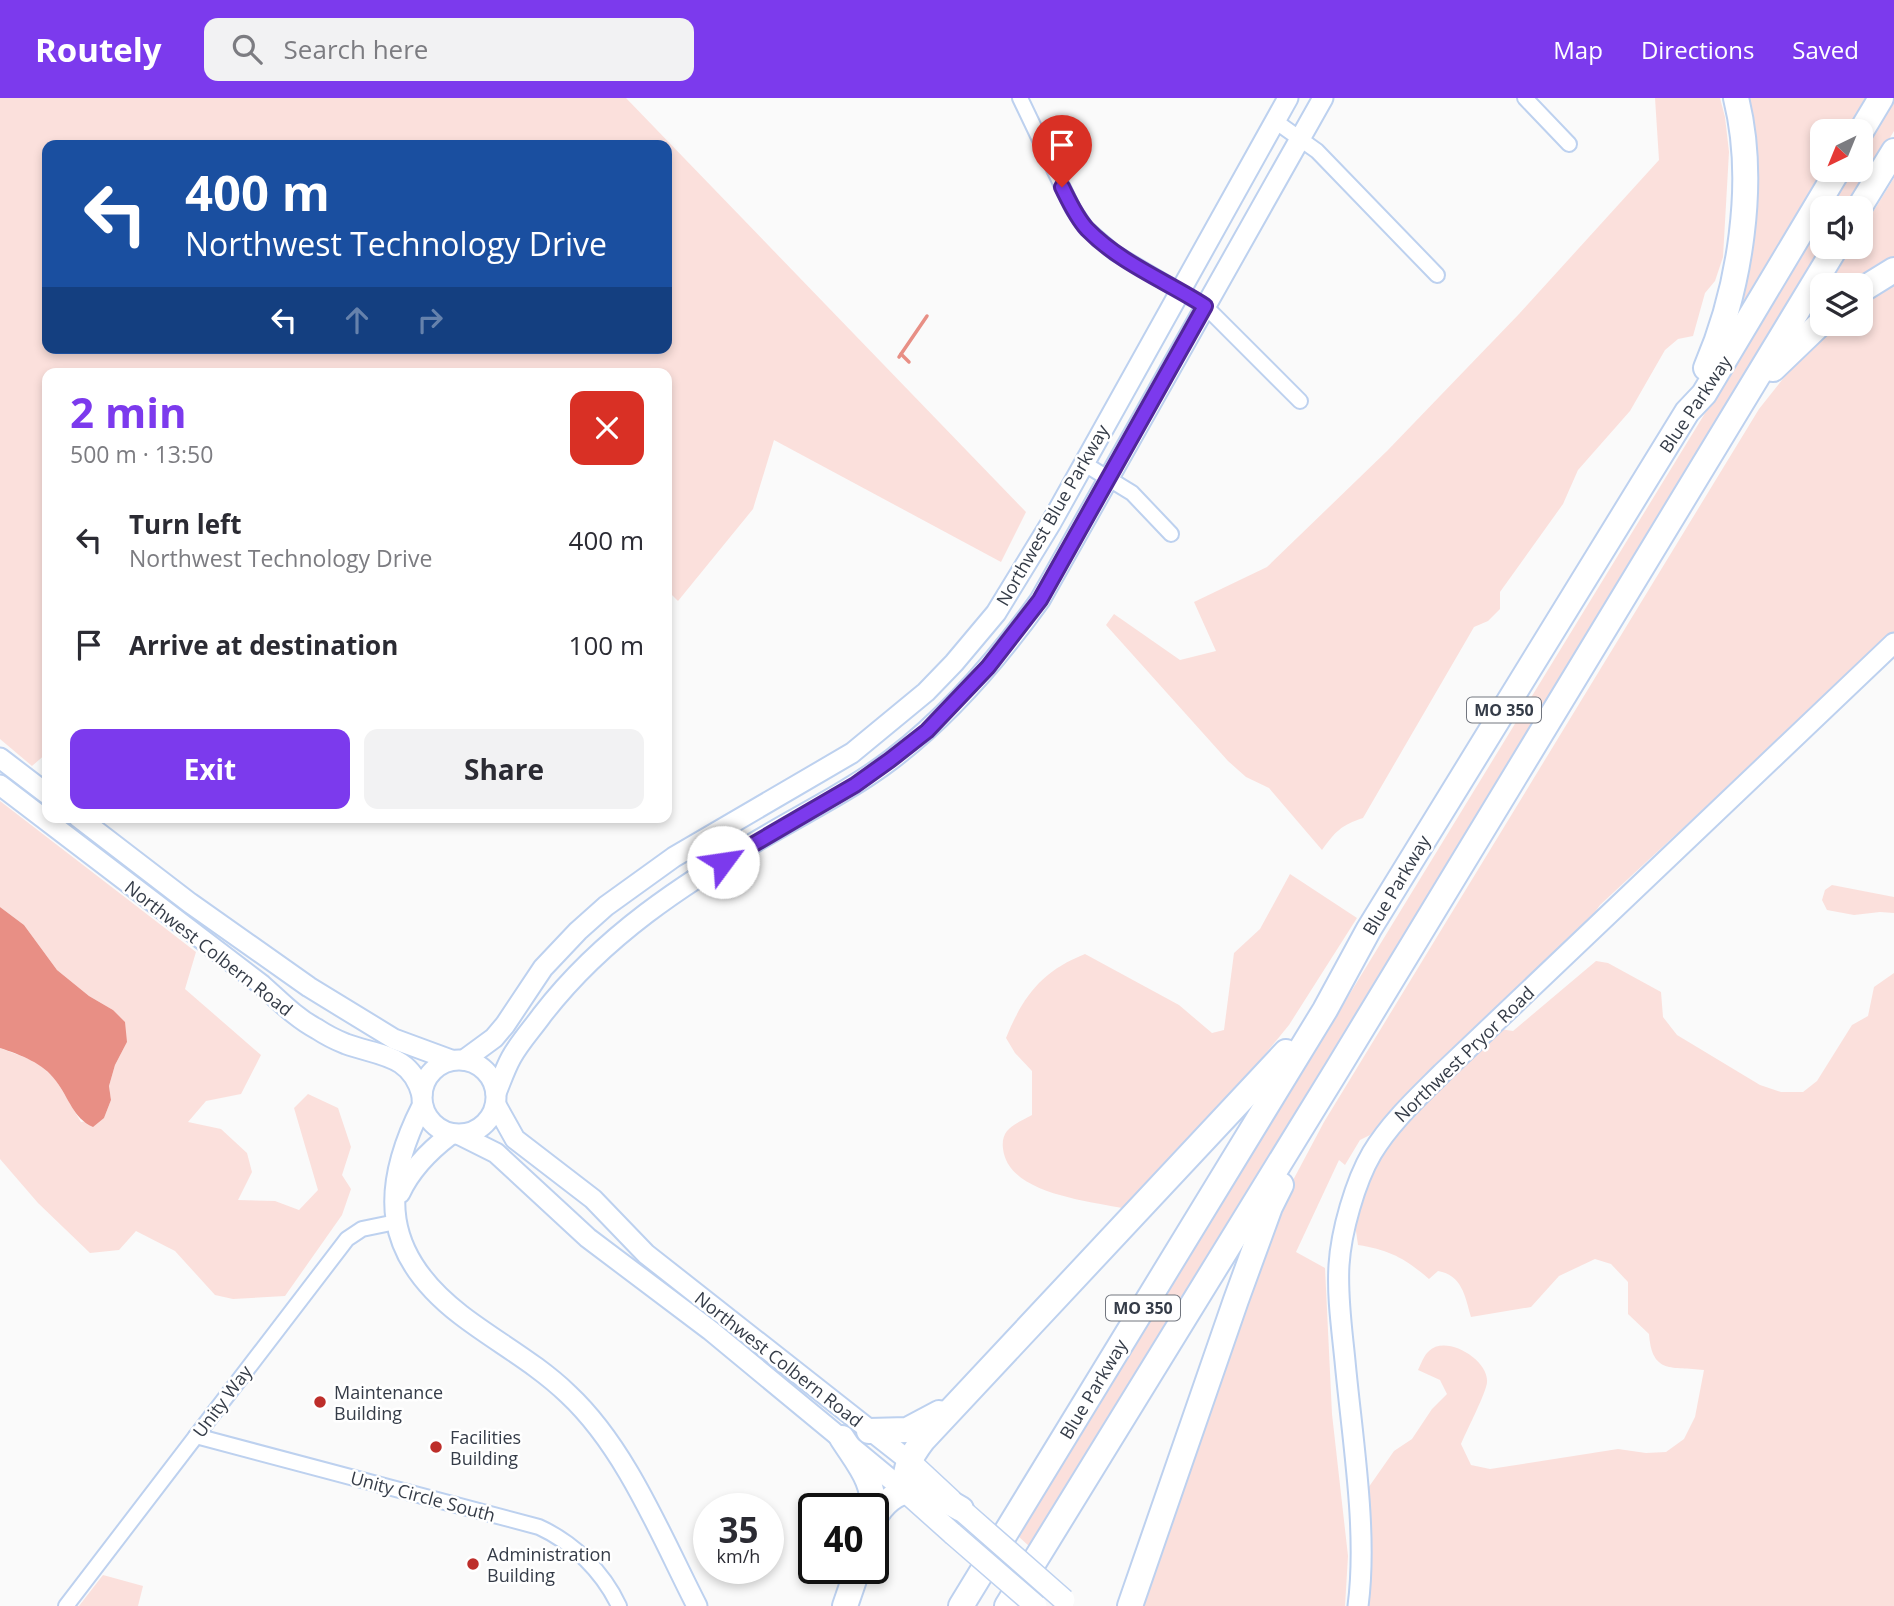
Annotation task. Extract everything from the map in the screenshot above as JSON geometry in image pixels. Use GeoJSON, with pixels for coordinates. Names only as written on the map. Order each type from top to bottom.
{"type":"FeatureCollection","features":[{"type":"Feature","properties":{"kind":"highway"},"geometry":{"type":"LineString","coordinates":[[1687,412],[1715,346],[1737,265],[1745,177],[1742,122],[1736,98]]}},
{"type":"Feature","properties":{"kind":"highway"},"geometry":{"type":"LineString","coordinates":[[1868,119],[1881,98]]}},
{"type":"Feature","properties":{"kind":"highway"},"geometry":{"type":"LineString","coordinates":[[1866,196],[1894,151]]}},
{"type":"Feature","properties":{"kind":"highway","name":"Blue Parkway"},"geometry":{"type":"LineString","coordinates":[[961,1606],[1325,1010],[1369,929],[1687,412],[1704,394],[1831,182]]}},
{"type":"Feature","properties":{"kind":"highway","name":"Blue Parkway"},"geometry":{"type":"LineString","coordinates":[[1007,1606],[1338,1068],[1829,259]]}},
{"type":"Feature","properties":{"kind":"highway"},"geometry":{"type":"LineString","coordinates":[[1873,283],[1894,270]]}},
{"type":"Feature","properties":{"kind":"highway"},"geometry":{"type":"LineString","coordinates":[[1745,397],[1810,335]]}},
{"type":"Feature","properties":{"kind":"highway"},"geometry":{"type":"LineString","coordinates":[[906,1492],[904,1478],[908,1460],[956,1404],[1325,1010]]}},
{"type":"Feature","properties":{"kind":"highway"},"geometry":{"type":"LineString","coordinates":[[1131,1605],[1270,1207],[1338,1068]]}},
{"type":"Feature","properties":{"kind":"highway"},"geometry":{"type":"LineString","coordinates":[[869,1431],[907,1430],[956,1404]]}},
{"type":"Feature","properties":{"kind":"highway"},"geometry":{"type":"LineString","coordinates":[[842,1438],[869,1478],[873,1493]]}},
{"type":"Feature","properties":{"kind":"highway"},"geometry":{"type":"LineString","coordinates":[[889,1498],[922,1490],[935,1494],[963,1511]]}},
{"type":"Feature","properties":{"kind":"highway"},"geometry":{"type":"LineString","coordinates":[[845,1606],[853,1584]]}},
{"type":"Feature","properties":{"kind":"main road","name":"Northwest Blue Parkway"},"geometry":{"type":"LineString","coordinates":[[457,1060],[494,1038],[542,968],[578,930],[606,906],[674,857],[852,753],[926,692],[954,663],[996,613],[1051,523],[1288,98]]}},
{"type":"Feature","properties":{"kind":"main road","name":"Northwest Blue Parkway"},"geometry":{"type":"LineString","coordinates":[[496,1099],[512,1057],[552,1002],[585,965],[678,888],[855,785],[927,731],[988,667],[1040,600],[1323,98]]}},
{"type":"Feature","properties":{"kind":"main road","name":"Northwest Pryor Road"},"geometry":{"type":"LineString","coordinates":[[1357,1606],[1361,1574],[1358,1507],[1339,1264],[1356,1184],[1372,1153],[1391,1125],[1441,1073],[1894,643]]}},
{"type":"Feature","properties":{"kind":"main road"},"geometry":{"type":"LineString","coordinates":[[0,758],[42,790]]}},
{"type":"Feature","properties":{"kind":"main road","name":"Northwest Colbern Road"},"geometry":{"type":"LineString","coordinates":[[0,785],[42,817]]}},
{"type":"Feature","properties":{"kind":"main road","name":"Northwest Colbern Road"},"geometry":{"type":"LineString","coordinates":[[50,823],[262,985],[299,1018],[347,1044],[379,1053],[406,1066],[418,1080],[422,1100]]}},
{"type":"Feature","properties":{"kind":"main road","name":"Northwest Colbern Road"},"geometry":{"type":"LineString","coordinates":[[86,823],[190,903],[309,987],[394,1039],[457,1060]]}},
{"type":"Feature","properties":{"kind":"main road"},"geometry":{"type":"LineString","coordinates":[[395,1213],[407,1179],[424,1157],[455,1135],[472,1132],[483,1126],[491,1117],[496,1099],[492,1081],[485,1070],[475,1063],[457,1060],[440,1065],[424,1083],[422,1100],[395,1179],[395,1213],[397,1229],[407,1259],[428,1287],[461,1315],[568,1394],[598,1429],[617,1454],[697,1606]]}},
{"type":"Feature","properties":{"kind":"main road","name":"Northwest Colbern Road"},"geometry":{"type":"LineString","coordinates":[[496,1099],[506,1125],[525,1149],[555,1168],[593,1199],[646,1254],[908,1460],[1068,1603]]}},
{"type":"Feature","properties":{"kind":"main road"},"geometry":{"type":"LineString","coordinates":[[422,1100],[428,1118],[436,1127],[455,1135]]}},
{"type":"Feature","properties":{"kind":"main road","name":"Northwest Colbern Road"},"geometry":{"type":"LineString","coordinates":[[455,1135],[496,1153],[588,1238],[709,1330],[906,1492]]}},
{"type":"Feature","properties":{"kind":"main road"},"geometry":{"type":"LineString","coordinates":[[906,1492],[1036,1606]]}},
{"type":"Feature","properties":{"kind":"street"},"geometry":{"type":"LineString","coordinates":[[1020,98],[1073,209],[1086,228],[1115,253],[1205,306],[1300,401]]}},
{"type":"Feature","properties":{"kind":"street"},"geometry":{"type":"LineString","coordinates":[[1525,98],[1569,144]]}},
{"type":"Feature","properties":{"kind":"street"},"geometry":{"type":"LineString","coordinates":[[1275,121],[1317,150],[1437,275]]}},
{"type":"Feature","properties":{"kind":"street"},"geometry":{"type":"LineString","coordinates":[[1083,463],[1132,493],[1171,534]]}},
{"type":"Feature","properties":{"kind":"street","name":"Unity Way"},"geometry":{"type":"LineString","coordinates":[[66,1606],[347,1240],[362,1229],[395,1213]]}},
{"type":"Feature","properties":{"kind":"street","name":"Unity Circle South"},"geometry":{"type":"LineString","coordinates":[[196,1436],[539,1527],[565,1541],[590,1564],[619,1606]]}},
{"type":"Feature","properties":{"kind":"shaded area"},"geometry":{"type":"Polygon","coordinates":[[[0,98],[626,98],[667,140],[42,140],[42,354],[672,354],[672,146],[1026,512],[1001,562],[774,440],[753,509],[678,601],[672,595],[672,368],[42,368],[42,757],[32,766],[0,739],[0,98]]]}},
{"type":"Feature","properties":{"kind":"shaded area"},"geometry":{"type":"Polygon","coordinates":[[[1655,98],[1720,98],[1725,117],[1729,152],[1723,257],[1715,281],[1705,293],[1693,336],[1678,339],[1665,350],[1630,411],[1578,470],[1563,504],[1500,592],[1500,609],[1488,621],[1474,627],[1363,818],[1339,830],[1322,850],[1269,788],[1246,777],[1228,761],[1106,625],[1114,614],[1180,660],[1216,651],[1194,602],[1267,567],[1387,451],[1519,314],[1659,160],[1655,98]]]}},
{"type":"Feature","properties":{"kind":"shaded area"},"geometry":{"type":"Polygon","coordinates":[[[1745,98],[1868,98],[1855,119],[1810,119],[1810,182],[1818,182],[1735,320],[1745,98]]]}},
{"type":"Feature","properties":{"kind":"shaded area"},"geometry":{"type":"Polygon","coordinates":[[[1894,102],[1894,131],[1873,165],[1873,137],[1894,102]]]}},
{"type":"Feature","properties":{"kind":"shaded area"},"geometry":{"type":"Polygon","coordinates":[[[1894,178],[1894,265],[1873,277],[1873,273],[1836,273],[1845,259],[1873,259],[1873,212],[1894,178]]]}},
{"type":"Feature","properties":{"kind":"shaded area"},"geometry":{"type":"Polygon","coordinates":[[[1846,182],[1863,182],[1854,196],[1837,196],[1846,182]]]}},
{"type":"Feature","properties":{"kind":"shaded area"},"geometry":{"type":"Polygon","coordinates":[[[1810,242],[1810,259],[1817,259],[1030,1547],[1018,1536],[1810,242]]]}},
{"type":"Feature","properties":{"kind":"shaded area"},"geometry":{"type":"Polygon","coordinates":[[[1894,281],[1894,632],[1600,905],[1592,916],[1588,929],[1452,1050],[1370,1135],[1360,1140],[1345,1165],[1339,1160],[1296,1252],[1325,1268],[1332,1414],[1348,1556],[1345,1606],[1139,1606],[1233,1333],[1291,1184],[1324,1122],[1759,409],[1793,366],[1822,336],[1873,336],[1873,295],[1894,281]]]}},
{"type":"Feature","properties":{"kind":"shaded area"},"geometry":{"type":"Polygon","coordinates":[[[0,801],[196,952],[185,989],[261,1055],[241,1094],[206,1101],[188,1122],[221,1129],[247,1153],[252,1172],[238,1200],[275,1201],[299,1210],[318,1190],[294,1108],[308,1094],[338,1108],[351,1147],[342,1175],[351,1189],[342,1215],[285,1296],[233,1299],[215,1295],[175,1251],[136,1231],[119,1250],[90,1253],[38,1203],[0,1159],[0,1048],[37,1062],[56,1080],[81,1122],[104,1118],[111,1100],[109,1086],[115,1065],[127,1042],[113,1010],[89,996],[57,970],[24,925],[0,907],[0,801]]]}},
{"type":"Feature","properties":{"kind":"shaded area"},"geometry":{"type":"Polygon","coordinates":[[[1290,874],[1357,918],[1289,1025],[1253,1069],[1122,1208],[1037,1187],[1011,1168],[1004,1154],[1003,1139],[1009,1129],[1032,1115],[1032,1071],[1015,1053],[1006,1038],[1019,1010],[1036,987],[1057,968],[1085,954],[1179,1005],[1212,1033],[1224,1030],[1234,953],[1260,929],[1290,874]]]}},
{"type":"Feature","properties":{"kind":"shaded area"},"geometry":{"type":"Polygon","coordinates":[[[1832,885],[1894,897],[1894,913],[1854,915],[1827,910],[1822,900],[1825,890],[1832,885]]]}},
{"type":"Feature","properties":{"kind":"shaded area"},"geometry":{"type":"Polygon","coordinates":[[[0,907],[24,925],[57,970],[89,996],[113,1010],[125,1022],[127,1042],[115,1065],[109,1086],[111,1100],[104,1118],[93,1127],[76,1113],[45,1069],[0,1048],[0,907]]]}},
{"type":"Feature","properties":{"kind":"shaded area"},"geometry":{"type":"Polygon","coordinates":[[[1596,961],[1608,963],[1661,992],[1663,1017],[1677,1035],[1760,1085],[1781,1092],[1803,1092],[1817,1081],[1852,1025],[1868,1016],[1874,987],[1894,973],[1894,1606],[1365,1606],[1366,1491],[1394,1451],[1412,1439],[1432,1409],[1447,1394],[1440,1380],[1418,1370],[1427,1353],[1436,1347],[1446,1346],[1465,1352],[1481,1365],[1486,1374],[1484,1394],[1461,1444],[1471,1465],[1490,1469],[1618,1449],[1646,1453],[1666,1452],[1684,1439],[1695,1417],[1704,1370],[1673,1368],[1659,1362],[1654,1356],[1649,1334],[1628,1314],[1628,1282],[1611,1264],[1595,1259],[1559,1276],[1531,1307],[1471,1317],[1461,1288],[1446,1273],[1438,1271],[1429,1279],[1396,1256],[1358,1245],[1355,1224],[1369,1182],[1388,1145],[1405,1123],[1500,1029],[1513,1031],[1596,961]]]}},
{"type":"Feature","properties":{"kind":"shaded area"},"geometry":{"type":"Polygon","coordinates":[[[103,1575],[143,1586],[138,1606],[79,1606],[103,1575]]]}},
{"type":"Feature","properties":{"kind":"waterway"},"geometry":{"type":"LineString","coordinates":[[899,357],[927,316]]}},
{"type":"Feature","properties":{"kind":"waterway"},"geometry":{"type":"LineString","coordinates":[[901,354],[909,362]]}},
{"type":"Feature","properties":{"kind":"place","name":"Maintenance Building"},"geometry":{"type":"Point","coordinates":[320,1402]}},
{"type":"Feature","properties":{"kind":"place","name":"Facilities Building"},"geometry":{"type":"Point","coordinates":[436,1447]}},
{"type":"Feature","properties":{"kind":"place","name":"Administration Building"},"geometry":{"type":"Point","coordinates":[473,1564]}},
{"type":"Feature","properties":{"kind":"route"},"geometry":{"type":"LineString","coordinates":[[723,862],[855,785],[890,760],[927,731],[988,667],[1040,600],[1205,306],[1115,253],[1086,228],[1062,187]]}}]}
